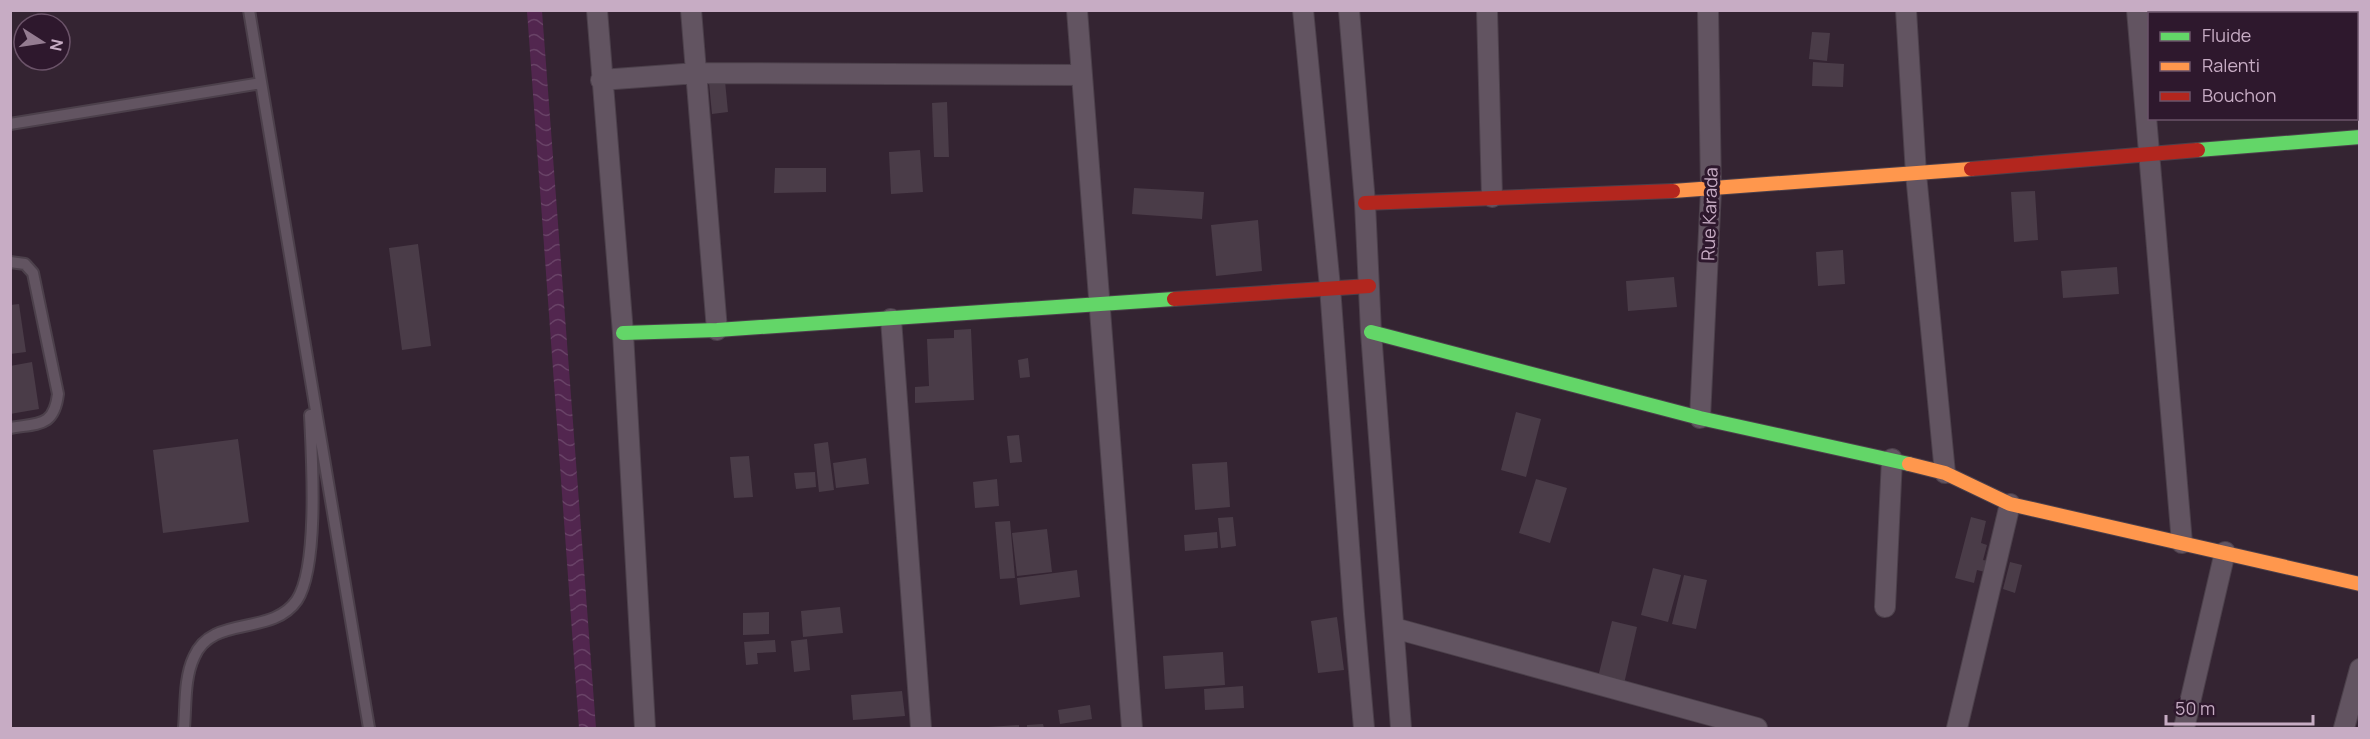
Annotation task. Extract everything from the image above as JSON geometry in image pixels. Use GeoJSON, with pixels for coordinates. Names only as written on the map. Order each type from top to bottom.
{"type":"FeatureCollection","features":[{"type":"Feature","properties":{"kind":"street"},"geometry":{"type":"LineString","coordinates":[[597,10],[623,333],[645,729]]}},
{"type":"Feature","properties":{"kind":"street"},"geometry":{"type":"LineString","coordinates":[[692,10],[717,330]]}},
{"type":"Feature","properties":{"kind":"street"},"geometry":{"type":"LineString","coordinates":[[1077,10],[1132,729]]}},
{"type":"Feature","properties":{"kind":"street"},"geometry":{"type":"LineString","coordinates":[[1303,10],[1330,288],[1353,614],[1364,729]]}},
{"type":"Feature","properties":{"kind":"street"},"geometry":{"type":"LineString","coordinates":[[1349,10],[1365,203],[1371,332],[1401,729]]}},
{"type":"Feature","properties":{"kind":"street"},"geometry":{"type":"LineString","coordinates":[[1487,10],[1492,197]]}},
{"type":"Feature","properties":{"kind":"street","name":"Rue Karada"},"geometry":{"type":"LineString","coordinates":[[1700,418],[1711,190],[1708,10]]}},
{"type":"Feature","properties":{"kind":"street"},"geometry":{"type":"LineString","coordinates":[[1906,10],[1917,174],[1945,472]]}},
{"type":"Feature","properties":{"kind":"street"},"geometry":{"type":"LineString","coordinates":[[2137,10],[2182,543]]}},
{"type":"Feature","properties":{"kind":"street"},"geometry":{"type":"LineString","coordinates":[[601,80],[697,73],[1082,75]]}},
{"type":"Feature","properties":{"kind":"street"},"geometry":{"type":"LineString","coordinates":[[1365,203],[1711,190],[2360,137]]}},
{"type":"Feature","properties":{"kind":"street"},"geometry":{"type":"LineString","coordinates":[[623,333],[717,330],[1369,286]]}},
{"type":"Feature","properties":{"kind":"street"},"geometry":{"type":"LineString","coordinates":[[891,319],[921,729]]}},
{"type":"Feature","properties":{"kind":"street"},"geometry":{"type":"LineString","coordinates":[[1371,332],[1700,418],[1945,472],[2010,504],[2360,584]]}},
{"type":"Feature","properties":{"kind":"street"},"geometry":{"type":"LineString","coordinates":[[1885,607],[1892,459]]}},
{"type":"Feature","properties":{"kind":"street"},"geometry":{"type":"LineString","coordinates":[[1957,729],[2010,504]]}},
{"type":"Feature","properties":{"kind":"street"},"geometry":{"type":"LineString","coordinates":[[2184,729],[2225,552]]}},
{"type":"Feature","properties":{"kind":"street"},"geometry":{"type":"LineString","coordinates":[[1394,628],[1757,729]]}},
{"type":"Feature","properties":{"kind":"street"},"geometry":{"type":"LineString","coordinates":[[2344,729],[2360,669]]}},
{"type":"Feature","properties":{"kind":"lane"},"geometry":{"type":"LineString","coordinates":[[249,10],[369,729]]}},
{"type":"Feature","properties":{"kind":"lane"},"geometry":{"type":"LineString","coordinates":[[10,124],[261,82]]}},
{"type":"Feature","properties":{"kind":"lane"},"geometry":{"type":"LineString","coordinates":[[10,262],[25,264],[33,273],[58,394],[56,410],[50,419],[10,428]]}},
{"type":"Feature","properties":{"kind":"lane"},"geometry":{"type":"LineString","coordinates":[[184,729],[188,675],[194,655],[205,640],[220,632],[265,622],[283,614],[296,600],[304,586],[309,562],[311,528],[309,372]]}},
{"type":"Feature","properties":{"kind":"water"},"geometry":{"type":"Polygon","coordinates":[[[527,11],[542,11],[596,728],[579,728],[527,11]]]}},
{"type":"Feature","properties":{"kind":"building"},"geometry":{"type":"Polygon","coordinates":[[[1812,32],[1830,33],[1827,61],[1809,59],[1812,32]]]}},
{"type":"Feature","properties":{"kind":"building"},"geometry":{"type":"Polygon","coordinates":[[[1813,62],[1844,64],[1843,87],[1812,86],[1813,62]]]}},
{"type":"Feature","properties":{"kind":"building"},"geometry":{"type":"Polygon","coordinates":[[[725,81],[728,112],[712,114],[709,83],[725,81]]]}},
{"type":"Feature","properties":{"kind":"building"},"geometry":{"type":"Polygon","coordinates":[[[947,102],[949,157],[934,157],[932,103],[947,102]]]}},
{"type":"Feature","properties":{"kind":"building"},"geometry":{"type":"Polygon","coordinates":[[[920,150],[923,192],[891,194],[889,152],[920,150]]]}},
{"type":"Feature","properties":{"kind":"building"},"geometry":{"type":"Polygon","coordinates":[[[775,168],[826,168],[826,192],[774,193],[775,168]]]}},
{"type":"Feature","properties":{"kind":"building"},"geometry":{"type":"Polygon","coordinates":[[[1134,188],[1204,192],[1202,219],[1132,214],[1134,188]]]}},
{"type":"Feature","properties":{"kind":"building"},"geometry":{"type":"Polygon","coordinates":[[[2035,191],[2038,240],[2014,242],[2011,192],[2035,191]]]}},
{"type":"Feature","properties":{"kind":"building"},"geometry":{"type":"Polygon","coordinates":[[[1258,220],[1262,271],[1216,276],[1211,225],[1258,220]]]}},
{"type":"Feature","properties":{"kind":"building"},"geometry":{"type":"Polygon","coordinates":[[[418,244],[431,346],[402,350],[389,248],[418,244]]]}},
{"type":"Feature","properties":{"kind":"building"},"geometry":{"type":"Polygon","coordinates":[[[1843,250],[1845,284],[1818,286],[1816,252],[1843,250]]]}},
{"type":"Feature","properties":{"kind":"building"},"geometry":{"type":"Polygon","coordinates":[[[2117,267],[2119,294],[2063,298],[2061,271],[2117,267]]]}},
{"type":"Feature","properties":{"kind":"building"},"geometry":{"type":"Polygon","coordinates":[[[1674,277],[1677,307],[1628,311],[1626,281],[1674,277]]]}},
{"type":"Feature","properties":{"kind":"building"},"geometry":{"type":"Polygon","coordinates":[[[19,304],[26,352],[10,354],[10,305],[19,304]]]}},
{"type":"Feature","properties":{"kind":"building"},"geometry":{"type":"Polygon","coordinates":[[[971,329],[974,400],[915,403],[915,387],[929,386],[927,339],[954,338],[954,330],[971,329]]]}},
{"type":"Feature","properties":{"kind":"building"},"geometry":{"type":"Polygon","coordinates":[[[1028,358],[1030,377],[1020,378],[1018,360],[1028,358]]]}},
{"type":"Feature","properties":{"kind":"building"},"geometry":{"type":"Polygon","coordinates":[[[32,362],[39,409],[10,414],[10,366],[32,362]]]}},
{"type":"Feature","properties":{"kind":"building"},"geometry":{"type":"Polygon","coordinates":[[[1516,412],[1541,419],[1526,477],[1501,470],[1516,412]]]}},
{"type":"Feature","properties":{"kind":"building"},"geometry":{"type":"Polygon","coordinates":[[[1019,435],[1022,462],[1010,463],[1007,436],[1019,435]]]}},
{"type":"Feature","properties":{"kind":"building"},"geometry":{"type":"Polygon","coordinates":[[[238,439],[249,522],[163,533],[153,450],[238,439]]]}},
{"type":"Feature","properties":{"kind":"building"},"geometry":{"type":"Polygon","coordinates":[[[828,442],[834,490],[819,492],[814,444],[828,442]]]}},
{"type":"Feature","properties":{"kind":"building"},"geometry":{"type":"Polygon","coordinates":[[[749,456],[753,497],[734,498],[730,457],[749,456]]]}},
{"type":"Feature","properties":{"kind":"building"},"geometry":{"type":"Polygon","coordinates":[[[866,458],[869,484],[836,488],[833,463],[866,458]]]}},
{"type":"Feature","properties":{"kind":"building"},"geometry":{"type":"Polygon","coordinates":[[[1227,462],[1230,507],[1195,510],[1192,464],[1227,462]]]}},
{"type":"Feature","properties":{"kind":"building"},"geometry":{"type":"Polygon","coordinates":[[[815,472],[816,487],[796,489],[794,473],[815,472]]]}},
{"type":"Feature","properties":{"kind":"building"},"geometry":{"type":"Polygon","coordinates":[[[997,479],[999,506],[975,508],[973,482],[997,479]]]}},
{"type":"Feature","properties":{"kind":"building"},"geometry":{"type":"Polygon","coordinates":[[[1536,479],[1567,488],[1550,543],[1519,533],[1536,479]]]}},
{"type":"Feature","properties":{"kind":"building"},"geometry":{"type":"Polygon","coordinates":[[[1233,517],[1236,546],[1221,548],[1218,518],[1233,517]]]}},
{"type":"Feature","properties":{"kind":"building"},"geometry":{"type":"Polygon","coordinates":[[[1971,517],[1986,521],[1981,543],[1987,545],[1983,560],[1988,561],[1985,572],[1977,570],[1974,583],[1955,578],[1971,517]]]}},
{"type":"Feature","properties":{"kind":"building"},"geometry":{"type":"Polygon","coordinates":[[[1010,521],[1015,578],[1000,579],[995,522],[1010,521]]]}},
{"type":"Feature","properties":{"kind":"building"},"geometry":{"type":"Polygon","coordinates":[[[1047,529],[1052,572],[1017,576],[1012,533],[1047,529]]]}},
{"type":"Feature","properties":{"kind":"building"},"geometry":{"type":"Polygon","coordinates":[[[1217,532],[1218,548],[1185,551],[1184,535],[1217,532]]]}},
{"type":"Feature","properties":{"kind":"building"},"geometry":{"type":"Polygon","coordinates":[[[2010,562],[2022,565],[2015,593],[2003,589],[2010,562]]]}},
{"type":"Feature","properties":{"kind":"building"},"geometry":{"type":"Polygon","coordinates":[[[1653,568],[1681,575],[1668,622],[1641,615],[1653,568]]]}},
{"type":"Feature","properties":{"kind":"building"},"geometry":{"type":"Polygon","coordinates":[[[1077,570],[1080,597],[1020,605],[1017,578],[1077,570]]]}},
{"type":"Feature","properties":{"kind":"building"},"geometry":{"type":"Polygon","coordinates":[[[1684,575],[1707,580],[1696,629],[1672,624],[1684,575]]]}},
{"type":"Feature","properties":{"kind":"building"},"geometry":{"type":"Polygon","coordinates":[[[840,607],[843,633],[803,637],[801,611],[840,607]]]}},
{"type":"Feature","properties":{"kind":"building"},"geometry":{"type":"Polygon","coordinates":[[[769,612],[769,634],[743,635],[743,613],[769,612]]]}},
{"type":"Feature","properties":{"kind":"building"},"geometry":{"type":"Polygon","coordinates":[[[1337,617],[1344,670],[1318,673],[1311,621],[1337,617]]]}},
{"type":"Feature","properties":{"kind":"building"},"geometry":{"type":"Polygon","coordinates":[[[1612,621],[1637,627],[1624,684],[1598,677],[1612,621]]]}},
{"type":"Feature","properties":{"kind":"building"},"geometry":{"type":"Polygon","coordinates":[[[807,639],[810,670],[794,672],[791,641],[807,639]]]}},
{"type":"Feature","properties":{"kind":"building"},"geometry":{"type":"Polygon","coordinates":[[[775,640],[776,652],[757,653],[758,664],[746,665],[744,642],[775,640]]]}},
{"type":"Feature","properties":{"kind":"building"},"geometry":{"type":"Polygon","coordinates":[[[1223,652],[1225,685],[1165,689],[1163,656],[1223,652]]]}},
{"type":"Feature","properties":{"kind":"building"},"geometry":{"type":"Polygon","coordinates":[[[1243,686],[1244,708],[1205,710],[1204,689],[1243,686]]]}},
{"type":"Feature","properties":{"kind":"building"},"geometry":{"type":"Polygon","coordinates":[[[902,691],[905,716],[853,720],[851,695],[902,691]]]}},
{"type":"Feature","properties":{"kind":"building"},"geometry":{"type":"Polygon","coordinates":[[[1090,705],[1092,719],[1060,724],[1058,710],[1090,705]]]}},
{"type":"Feature","properties":{"kind":"building"},"geometry":{"type":"Polygon","coordinates":[[[1043,724],[1044,728],[1027,728],[1027,725],[1043,724]]]}},
{"type":"Feature","properties":{"kind":"building"},"geometry":{"type":"Polygon","coordinates":[[[1019,725],[1019,728],[988,728],[988,727],[1019,725]]]}},
{"type":"Feature","properties":{"kind":"traffic: fast"},"geometry":{"type":"LineString","coordinates":[[2198,150],[2360,137]]}},
{"type":"Feature","properties":{"kind":"traffic: fast"},"geometry":{"type":"LineString","coordinates":[[623,333],[717,330],[1174,299]]}},
{"type":"Feature","properties":{"kind":"traffic: fast"},"geometry":{"type":"LineString","coordinates":[[1371,332],[1700,418],[1909,464]]}},
{"type":"Feature","properties":{"kind":"traffic: slow"},"geometry":{"type":"LineString","coordinates":[[1673,191],[1971,169]]}},
{"type":"Feature","properties":{"kind":"traffic: slow"},"geometry":{"type":"LineString","coordinates":[[1909,464],[1945,473],[2010,504],[2360,584]]}},
{"type":"Feature","properties":{"kind":"traffic: jam"},"geometry":{"type":"LineString","coordinates":[[1971,169],[2198,150]]}},
{"type":"Feature","properties":{"kind":"traffic: jam"},"geometry":{"type":"LineString","coordinates":[[1365,203],[1673,191]]}},
{"type":"Feature","properties":{"kind":"traffic: jam"},"geometry":{"type":"LineString","coordinates":[[1174,299],[1369,286]]}}]}
